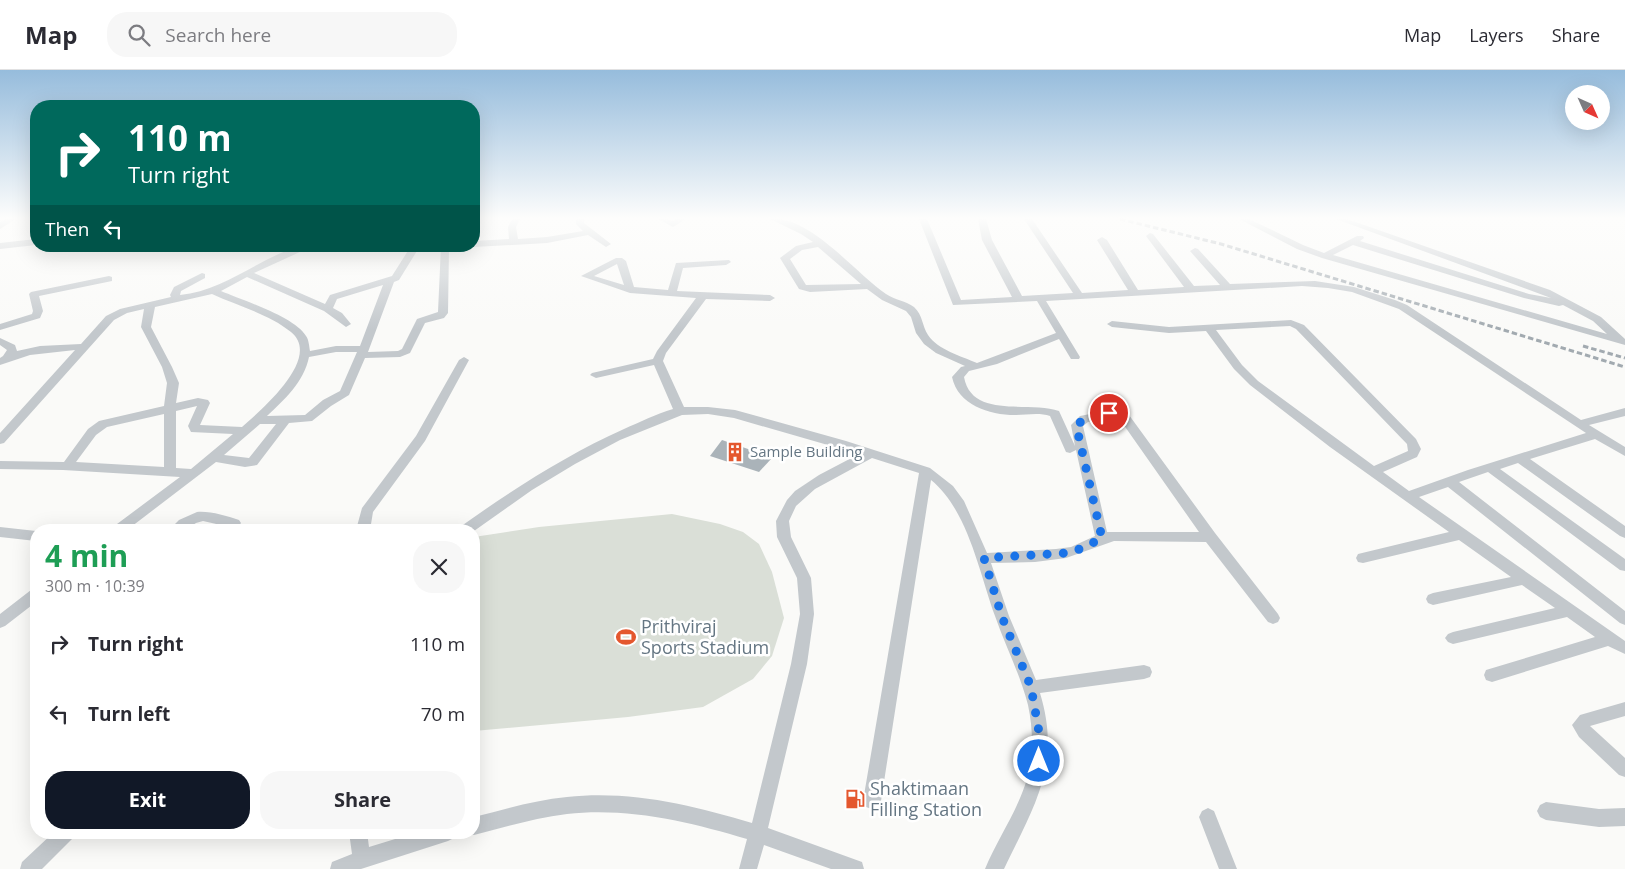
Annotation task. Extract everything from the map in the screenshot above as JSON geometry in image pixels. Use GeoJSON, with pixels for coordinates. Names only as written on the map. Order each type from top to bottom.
{"type":"FeatureCollection","features":[{"type":"Feature","properties":{"kind":"street"},"geometry":{"type":"LineString","coordinates":[[0,440],[104,324],[116,314],[213,291],[248,274],[278,256]]}},
{"type":"Feature","properties":{"kind":"street"},"geometry":{"type":"LineString","coordinates":[[328,309],[333,297],[389,282],[398,277],[410,256]]}},
{"type":"Feature","properties":{"kind":"street"},"geometry":{"type":"LineString","coordinates":[[304,355],[336,349],[403,353],[408,348],[421,321],[442,315],[444,256]]}},
{"type":"Feature","properties":{"kind":"street"},"geometry":{"type":"LineString","coordinates":[[787,256],[785,258],[786,262],[802,287],[810,289],[870,286]]}},
{"type":"Feature","properties":{"kind":"street"},"geometry":{"type":"LineString","coordinates":[[833,256],[886,299],[913,311],[921,333],[930,344],[976,366]]}},
{"type":"Feature","properties":{"kind":"street"},"geometry":{"type":"LineString","coordinates":[[938,256],[957,303],[1018,298],[1315,283],[1346,289],[1391,302],[1408,311],[1579,424],[1625,452]]}},
{"type":"Feature","properties":{"kind":"street"},"geometry":{"type":"LineString","coordinates":[[995,256],[1018,298]]}},
{"type":"Feature","properties":{"kind":"street"},"geometry":{"type":"LineString","coordinates":[[1053,256],[1079,295]]}},
{"type":"Feature","properties":{"kind":"street"},"geometry":{"type":"LineString","coordinates":[[1112,256],[1135,293]]}},
{"type":"Feature","properties":{"kind":"street"},"geometry":{"type":"LineString","coordinates":[[1166,256],[1191,289]]}},
{"type":"Feature","properties":{"kind":"street"},"geometry":{"type":"LineString","coordinates":[[1199,256],[1227,287]]}},
{"type":"Feature","properties":{"kind":"street"},"geometry":{"type":"LineString","coordinates":[[1326,256],[1623,341]]}},
{"type":"Feature","properties":{"kind":"street"},"geometry":{"type":"LineString","coordinates":[[1399,256],[1526,296],[1574,305]]}},
{"type":"Feature","properties":{"kind":"street"},"geometry":{"type":"LineString","coordinates":[[1451,256],[1533,286],[1574,305],[1597,319],[1623,341]]}},
{"type":"Feature","properties":{"kind":"street"},"geometry":{"type":"LineString","coordinates":[[672,292],[678,265],[726,262]]}},
{"type":"Feature","properties":{"kind":"street"},"geometry":{"type":"LineString","coordinates":[[248,274],[328,309],[338,315],[346,324]]}},
{"type":"Feature","properties":{"kind":"street"},"geometry":{"type":"LineString","coordinates":[[178,300],[176,295],[177,289],[202,276]]}},
{"type":"Feature","properties":{"kind":"street"},"geometry":{"type":"LineString","coordinates":[[0,327],[36,316],[38,311],[34,294],[109,279]]}},
{"type":"Feature","properties":{"kind":"street"},"geometry":{"type":"LineString","coordinates":[[257,420],[308,418],[345,392],[363,352],[389,282]]}},
{"type":"Feature","properties":{"kind":"street"},"geometry":{"type":"LineString","coordinates":[[630,290],[703,296],[770,298]]}},
{"type":"Feature","properties":{"kind":"street"},"geometry":{"type":"LineString","coordinates":[[126,524],[245,431],[293,381],[298,372],[304,355],[303,341],[296,330],[280,320],[213,291]]}},
{"type":"Feature","properties":{"kind":"street"},"geometry":{"type":"LineString","coordinates":[[680,411],[658,361],[664,347],[703,296]]}},
{"type":"Feature","properties":{"kind":"street"},"geometry":{"type":"LineString","coordinates":[[1039,297],[1075,357]]}},
{"type":"Feature","properties":{"kind":"street"},"geometry":{"type":"LineString","coordinates":[[150,306],[146,327],[171,375],[173,393],[170,408],[170,472]]}},
{"type":"Feature","properties":{"kind":"street"},"geometry":{"type":"LineString","coordinates":[[1112,324],[1169,330],[1291,323],[1300,326],[1412,442],[1415,449],[1413,454],[1374,471]]}},
{"type":"Feature","properties":{"kind":"street"},"geometry":{"type":"LineString","coordinates":[[1209,328],[1245,375],[1310,426],[1609,640],[1625,648]]}},
{"type":"Feature","properties":{"kind":"street"},"geometry":{"type":"LineString","coordinates":[[1061,335],[992,362],[964,369],[960,373],[959,385],[965,395],[983,405],[1007,411],[1045,411],[1055,414],[1070,449]]}},
{"type":"Feature","properties":{"kind":"street"},"geometry":{"type":"LineString","coordinates":[[0,341],[11,347],[12,350],[4,360]]}},
{"type":"Feature","properties":{"kind":"street"},"geometry":{"type":"LineString","coordinates":[[4,360],[48,348],[83,347]]}},
{"type":"Feature","properties":{"kind":"street"},"geometry":{"type":"LineString","coordinates":[[364,524],[367,511],[421,438],[464,360]]}},
{"type":"Feature","properties":{"kind":"street"},"geometry":{"type":"LineString","coordinates":[[596,375],[658,361]]}},
{"type":"Feature","properties":{"kind":"street"},"geometry":{"type":"LineString","coordinates":[[67,466],[97,427],[109,422],[170,408],[203,402],[204,405],[194,426],[195,430],[245,431]]}},
{"type":"Feature","properties":{"kind":"street"},"geometry":{"type":"LineString","coordinates":[[473,524],[524,488],[563,465],[625,434],[680,411],[718,410],[735,414],[871,453],[926,471],[945,484],[953,493],[984,558],[1002,617],[1031,687],[1039,732],[1039,761],[1033,789],[994,869]]}},
{"type":"Feature","properties":{"kind":"street"},"geometry":{"type":"LineString","coordinates":[[1579,424],[1625,412]]}},
{"type":"Feature","properties":{"kind":"street"},"geometry":{"type":"LineString","coordinates":[[1102,538],[1077,425],[1084,419],[1115,413],[1125,418],[1210,537],[1274,618]]}},
{"type":"Feature","properties":{"kind":"street"},"geometry":{"type":"LineString","coordinates":[[213,457],[245,463],[253,462],[285,420]]}},
{"type":"Feature","properties":{"kind":"street"},"geometry":{"type":"LineString","coordinates":[[1409,496],[1597,434]]}},
{"type":"Feature","properties":{"kind":"street"},"geometry":{"type":"LineString","coordinates":[[748,869],[759,833],[806,623],[806,584],[784,538],[782,523],[785,513],[792,504],[816,483],[871,453]]}},
{"type":"Feature","properties":{"kind":"street"},"geometry":{"type":"LineString","coordinates":[[1521,458],[1625,533]]}},
{"type":"Feature","properties":{"kind":"street"},"geometry":{"type":"LineString","coordinates":[[0,465],[67,466],[192,473]]}},
{"type":"Feature","properties":{"kind":"street"},"geometry":{"type":"LineString","coordinates":[[1491,468],[1625,566]]}},
{"type":"Feature","properties":{"kind":"street"},"geometry":{"type":"LineString","coordinates":[[872,800],[926,471]]}},
{"type":"Feature","properties":{"kind":"street"},"geometry":{"type":"LineString","coordinates":[[1449,482],[1625,619]]}},
{"type":"Feature","properties":{"kind":"street"},"geometry":{"type":"LineString","coordinates":[[184,524],[195,516],[234,522]]}},
{"type":"Feature","properties":{"kind":"street"},"geometry":{"type":"LineString","coordinates":[[0,532],[30,535]]}},
{"type":"Feature","properties":{"kind":"street"},"geometry":{"type":"LineString","coordinates":[[1363,558],[1463,534]]}},
{"type":"Feature","properties":{"kind":"street"},"geometry":{"type":"LineString","coordinates":[[984,558],[1066,553],[1083,548],[1102,538],[1114,536],[1210,537]]}},
{"type":"Feature","properties":{"kind":"street"},"geometry":{"type":"LineString","coordinates":[[1433,599],[1525,579]]}},
{"type":"Feature","properties":{"kind":"street"},"geometry":{"type":"LineString","coordinates":[[0,622],[30,600]]}},
{"type":"Feature","properties":{"kind":"street"},"geometry":{"type":"LineString","coordinates":[[1453,638],[1569,610]]}},
{"type":"Feature","properties":{"kind":"street"},"geometry":{"type":"LineString","coordinates":[[1492,675],[1609,640]]}},
{"type":"Feature","properties":{"kind":"street"},"geometry":{"type":"LineString","coordinates":[[1031,687],[1144,672]]}},
{"type":"Feature","properties":{"kind":"street"},"geometry":{"type":"LineString","coordinates":[[1625,709],[1586,720],[1580,725],[1585,732],[1625,769]]}},
{"type":"Feature","properties":{"kind":"street"},"geometry":{"type":"LineString","coordinates":[[480,824],[534,811],[580,804],[606,804],[662,810],[759,833],[855,869]]}},
{"type":"Feature","properties":{"kind":"street"},"geometry":{"type":"LineString","coordinates":[[1546,811],[1599,818],[1625,817]]}},
{"type":"Feature","properties":{"kind":"street"},"geometry":{"type":"LineString","coordinates":[[1208,817],[1228,869]]}},
{"type":"Feature","properties":{"kind":"street"},"geometry":{"type":"LineString","coordinates":[[29,869],[60,839]]}},
{"type":"Feature","properties":{"kind":"street"},"geometry":{"type":"LineString","coordinates":[[359,839],[362,859]]}},
{"type":"Feature","properties":{"kind":"street"},"geometry":{"type":"LineString","coordinates":[[339,869],[362,859],[426,839]]}},
{"type":"Feature","properties":{"kind":"shaded area","name":"Prithviraj Sports Stadium"},"geometry":{"type":"Polygon","coordinates":[[[672,514],[720,524],[743,532],[759,544],[772,572],[784,618],[772,656],[753,679],[703,707],[628,717],[480,730],[480,536],[539,527],[672,514]]]}},
{"type":"Feature","properties":{"kind":"building","name":"Sample Building"},"geometry":{"type":"Polygon","coordinates":[[[722,440],[772,458],[759,472],[710,456],[722,440]]]}},
{"type":"Feature","properties":{"kind":"railway"},"geometry":{"type":"LineString","coordinates":[[1261,256],[1625,367]]}},
{"type":"Feature","properties":{"kind":"railway"},"geometry":{"type":"LineString","coordinates":[[1583,346],[1625,358]]}},
{"type":"Feature","properties":{"kind":"place","name":"Sample Building"},"geometry":{"type":"Point","coordinates":[735,452]}},
{"type":"Feature","properties":{"kind":"place","name":"Prithviraj Sports Stadium"},"geometry":{"type":"Point","coordinates":[626,637]}},
{"type":"Feature","properties":{"kind":"place","name":"Shaktimaan Filling Station"},"geometry":{"type":"Point","coordinates":[855,799]}},
{"type":"Feature","properties":{"kind":"route"},"geometry":{"type":"LineString","coordinates":[[1039,761],[1039,732],[1031,687],[1002,617],[984,558],[1066,553],[1083,548],[1092,541],[1102,538],[1077,425],[1084,419],[1109,413]]}}]}
